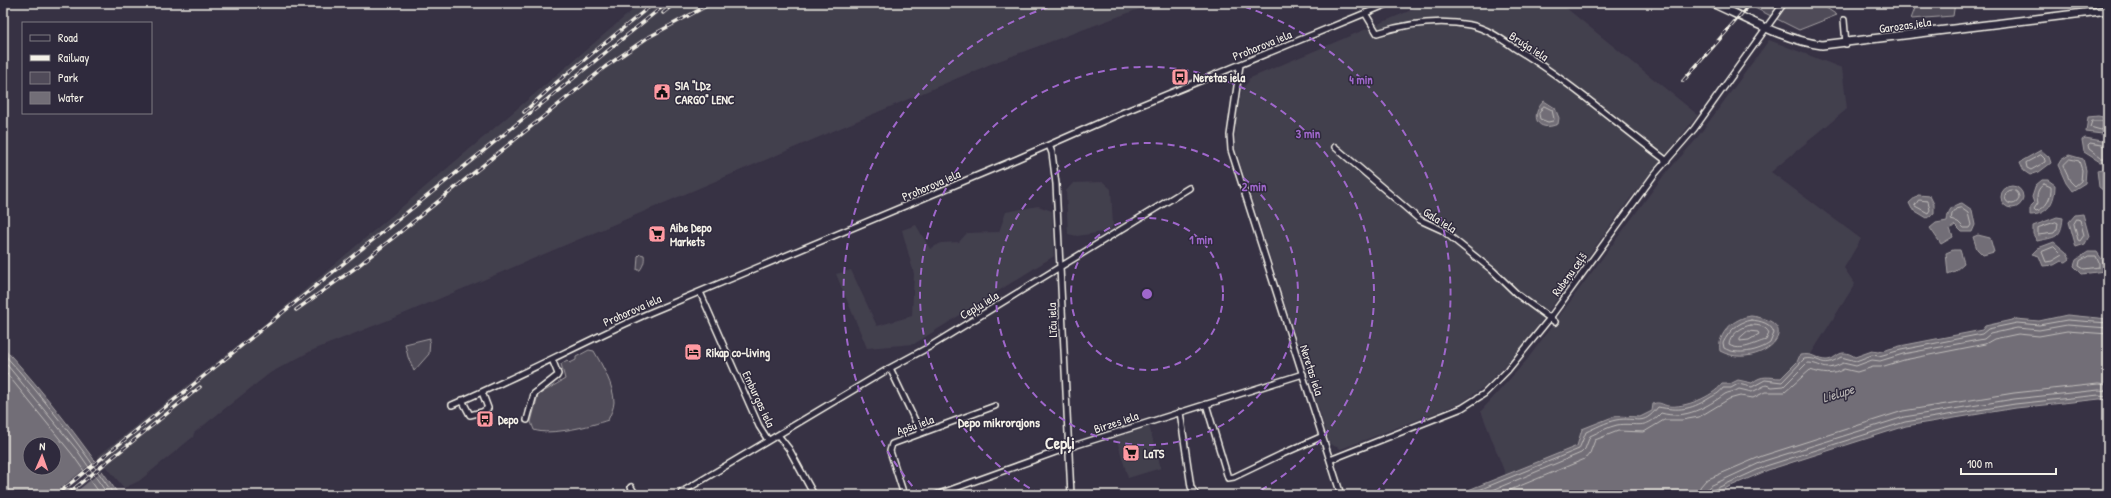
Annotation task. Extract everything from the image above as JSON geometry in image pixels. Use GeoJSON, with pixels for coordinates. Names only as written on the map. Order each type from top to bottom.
{"type":"FeatureCollection","features":[{"type":"Feature","properties":{"kind":"main road","name":"Garozas iela"},"geometry":{"type":"LineString","coordinates":[[1712,3],[1766,27],[1809,43],[1822,45],[1846,44],[2108,10]]}},
{"type":"Feature","properties":{"kind":"street","name":"Prohorova iela"},"geometry":{"type":"LineString","coordinates":[[452,405],[552,359],[606,332],[1390,3]]}},
{"type":"Feature","properties":{"kind":"street","name":"Rubeņu ceļš"},"geometry":{"type":"LineString","coordinates":[[1330,460],[1462,408],[1475,401],[1507,371],[1550,318],[1634,201],[1694,129],[1784,3]]}},
{"type":"Feature","properties":{"kind":"street","name":"Bruģa iela"},"geometry":{"type":"LineString","coordinates":[[1365,13],[1377,33],[1400,26],[1424,23],[1470,25],[1486,30],[1547,68],[1667,161]]}},
{"type":"Feature","properties":{"kind":"street"},"geometry":{"type":"LineString","coordinates":[[1844,20],[1846,44]]}},
{"type":"Feature","properties":{"kind":"street","name":"Neretas iela"},"geometry":{"type":"LineString","coordinates":[[1240,65],[1230,135],[1231,150],[1342,495]]}},
{"type":"Feature","properties":{"kind":"street","name":"Līču iela"},"geometry":{"type":"LineString","coordinates":[[1049,145],[1052,153],[1056,184],[1067,448],[1071,495]]}},
{"type":"Feature","properties":{"kind":"street","name":"Gala iela"},"geometry":{"type":"LineString","coordinates":[[1335,148],[1420,220],[1442,230],[1492,270],[1518,295],[1555,322]]}},
{"type":"Feature","properties":{"kind":"street","name":"Cepļu iela"},"geometry":{"type":"LineString","coordinates":[[778,435],[890,368],[929,347],[1189,188]]}},
{"type":"Feature","properties":{"kind":"street","name":"Emburgas iela"},"geometry":{"type":"LineString","coordinates":[[700,292],[759,426],[768,440],[778,435],[789,450],[814,495]]}},
{"type":"Feature","properties":{"kind":"street"},"geometry":{"type":"LineString","coordinates":[[527,420],[534,394],[557,376],[552,359]]}},
{"type":"Feature","properties":{"kind":"street"},"geometry":{"type":"LineString","coordinates":[[890,368],[921,433]]}},
{"type":"Feature","properties":{"kind":"street","name":"Birzes iela"},"geometry":{"type":"LineString","coordinates":[[936,495],[1067,448],[1303,374]]}},
{"type":"Feature","properties":{"kind":"street"},"geometry":{"type":"LineString","coordinates":[[462,400],[470,415],[482,412],[488,408],[482,392]]}},
{"type":"Feature","properties":{"kind":"street"},"geometry":{"type":"LineString","coordinates":[[1206,404],[1224,471],[1228,478],[1234,477],[1323,436]]}},
{"type":"Feature","properties":{"kind":"street","name":"Apšu iela"},"geometry":{"type":"LineString","coordinates":[[904,495],[890,451],[892,444],[995,406]]}},
{"type":"Feature","properties":{"kind":"street"},"geometry":{"type":"LineString","coordinates":[[1180,412],[1191,487],[1196,495]]}},
{"type":"Feature","properties":{"kind":"street"},"geometry":{"type":"LineString","coordinates":[[681,494],[768,440]]}},
{"type":"Feature","properties":{"kind":"street"},"geometry":{"type":"LineString","coordinates":[[631,487],[636,495]]}},
{"type":"Feature","properties":{"kind":"shaded area"},"geometry":{"type":"Polygon","coordinates":[[[641,3],[1155,3],[993,63],[401,315],[313,350],[270,373],[194,433],[193,437],[139,481],[124,488],[98,456],[268,321],[641,3]]]}},
{"type":"Feature","properties":{"kind":"shaded area"},"geometry":{"type":"Polygon","coordinates":[[[1428,3],[1560,3],[1698,115],[1629,200],[1518,353],[1485,386],[1461,403],[1341,449],[1330,444],[1235,147],[1236,118],[1242,89],[1249,81],[1248,79],[1428,3]]]}},
{"type":"Feature","properties":{"kind":"shaded area"},"geometry":{"type":"Polygon","coordinates":[[[1769,40],[1842,68],[1847,109],[1771,172],[1861,239],[1844,268],[1855,284],[1811,354],[1800,355],[1797,362],[1781,378],[1752,384],[1745,381],[1722,384],[1717,390],[1694,403],[1668,406],[1657,402],[1653,404],[1652,411],[1640,417],[1615,416],[1577,446],[1506,476],[1481,411],[1526,361],[1664,175],[1694,142],[1769,40]]]}},
{"type":"Feature","properties":{"kind":"shaded area"},"geometry":{"type":"Polygon","coordinates":[[[1103,182],[1111,189],[1113,225],[1110,231],[1077,236],[1068,234],[1066,191],[1073,183],[1103,182]]]}},
{"type":"Feature","properties":{"kind":"shaded area"},"geometry":{"type":"Polygon","coordinates":[[[1038,206],[1052,211],[1054,256],[914,344],[867,348],[836,274],[851,270],[877,326],[912,316],[914,274],[902,230],[916,225],[930,249],[941,243],[959,242],[967,233],[999,232],[1006,212],[1038,206]]]}},
{"type":"Feature","properties":{"kind":"shaded area"},"geometry":{"type":"Polygon","coordinates":[[[1149,426],[1161,468],[1128,478],[1116,437],[1149,426]]]}},
{"type":"Feature","properties":{"kind":"green space"},"geometry":{"type":"Polygon","coordinates":[[[1759,3],[1819,3],[1837,15],[1799,30],[1755,8],[1759,3]]]}},
{"type":"Feature","properties":{"kind":"green space"},"geometry":{"type":"Polygon","coordinates":[[[1917,3],[1955,3],[1953,16],[1911,19],[1917,3]]]}},
{"type":"Feature","properties":{"kind":"green space"},"geometry":{"type":"Polygon","coordinates":[[[640,254],[644,255],[644,261],[640,270],[637,270],[638,256],[640,254]]]}},
{"type":"Feature","properties":{"kind":"green space"},"geometry":{"type":"Polygon","coordinates":[[[430,338],[429,354],[414,371],[408,357],[405,344],[430,338]]]}},
{"type":"Feature","properties":{"kind":"green space"},"geometry":{"type":"Polygon","coordinates":[[[589,350],[594,351],[612,389],[614,404],[608,420],[592,425],[560,431],[541,432],[534,430],[531,422],[538,395],[565,379],[561,364],[567,360],[570,363],[576,360],[576,357],[589,350]]]}},
{"type":"Feature","properties":{"kind":"water"},"geometry":{"type":"Polygon","coordinates":[[[1544,101],[1555,108],[1559,118],[1558,124],[1545,126],[1540,125],[1538,122],[1536,117],[1537,112],[1544,101]]]}},
{"type":"Feature","properties":{"kind":"water"},"geometry":{"type":"Polygon","coordinates":[[[2098,116],[2108,118],[2108,130],[2102,134],[2086,132],[2088,117],[2098,116]]]}},
{"type":"Feature","properties":{"kind":"water"},"geometry":{"type":"Polygon","coordinates":[[[2085,138],[2108,142],[2108,162],[2100,162],[2084,152],[2082,140],[2085,138]]]}},
{"type":"Feature","properties":{"kind":"water"},"geometry":{"type":"Polygon","coordinates":[[[2041,150],[2049,157],[2051,163],[2039,172],[2030,175],[2024,171],[2020,162],[2041,150]]]}},
{"type":"Feature","properties":{"kind":"water"},"geometry":{"type":"Polygon","coordinates":[[[2069,155],[2083,159],[2086,170],[2085,183],[2072,191],[2066,183],[2058,165],[2061,160],[2069,155]]]}},
{"type":"Feature","properties":{"kind":"water"},"geometry":{"type":"Polygon","coordinates":[[[2108,168],[2108,188],[2104,191],[2099,187],[2097,170],[2108,168]]]}},
{"type":"Feature","properties":{"kind":"water"},"geometry":{"type":"Polygon","coordinates":[[[2042,180],[2048,180],[2055,185],[2054,197],[2046,210],[2042,213],[2030,215],[2030,207],[2034,203],[2032,197],[2036,185],[2042,180]]]}},
{"type":"Feature","properties":{"kind":"water"},"geometry":{"type":"Polygon","coordinates":[[[2012,186],[2020,189],[2023,197],[2020,205],[2012,208],[2004,205],[2001,197],[2004,189],[2012,186]]]}},
{"type":"Feature","properties":{"kind":"water"},"geometry":{"type":"Polygon","coordinates":[[[1918,195],[1930,196],[1934,204],[1934,213],[1927,218],[1912,209],[1909,203],[1918,195]]]}},
{"type":"Feature","properties":{"kind":"water"},"geometry":{"type":"Polygon","coordinates":[[[1962,203],[1972,210],[1975,225],[1972,232],[1962,232],[1955,225],[1950,229],[1953,237],[1941,244],[1930,228],[1936,223],[1947,221],[1948,214],[1951,209],[1955,205],[1962,203]]]}},
{"type":"Feature","properties":{"kind":"water"},"geometry":{"type":"Polygon","coordinates":[[[2083,214],[2089,236],[2085,244],[2076,247],[2069,222],[2075,215],[2083,214]]]}},
{"type":"Feature","properties":{"kind":"water"},"geometry":{"type":"Polygon","coordinates":[[[2057,217],[2063,218],[2059,233],[2053,238],[2037,241],[2033,234],[2033,226],[2057,217]]]}},
{"type":"Feature","properties":{"kind":"water"},"geometry":{"type":"Polygon","coordinates":[[[1978,235],[1990,238],[1994,252],[1983,255],[1977,249],[1973,237],[1978,235]]]}},
{"type":"Feature","properties":{"kind":"water"},"geometry":{"type":"Polygon","coordinates":[[[2054,242],[2066,252],[2070,259],[2066,262],[2061,261],[2054,265],[2043,266],[2039,256],[2032,254],[2038,248],[2054,242]]]}},
{"type":"Feature","properties":{"kind":"water"},"geometry":{"type":"Polygon","coordinates":[[[1953,250],[1960,250],[1964,263],[1955,271],[1948,274],[1946,253],[1953,250]]]}},
{"type":"Feature","properties":{"kind":"water"},"geometry":{"type":"Polygon","coordinates":[[[2088,252],[2097,252],[2103,261],[2104,271],[2082,274],[2074,266],[2076,260],[2088,252]]]}},
{"type":"Feature","properties":{"kind":"water","name":"Lielupe"},"geometry":{"type":"Polygon","coordinates":[[[2067,315],[2108,319],[2108,400],[2100,399],[2016,408],[1906,426],[1768,470],[1710,495],[1456,495],[1577,446],[1582,429],[1615,416],[1640,417],[1652,411],[1653,404],[1655,403],[1675,406],[1698,401],[1718,389],[1722,384],[1730,384],[1738,380],[1752,383],[1762,377],[1781,378],[1797,362],[1800,355],[1811,355],[1825,360],[1829,360],[1841,353],[1849,354],[1855,357],[1872,351],[1878,352],[1900,346],[1982,330],[1985,326],[2016,319],[2039,321],[2067,315]]]}},
{"type":"Feature","properties":{"kind":"water"},"geometry":{"type":"Polygon","coordinates":[[[1751,316],[1768,320],[1777,327],[1778,336],[1773,344],[1763,351],[1750,355],[1735,356],[1720,351],[1721,338],[1728,328],[1733,323],[1745,317],[1751,316]]]}},
{"type":"Feature","properties":{"kind":"water"},"geometry":{"type":"Polygon","coordinates":[[[3,347],[64,419],[119,495],[3,495],[3,347]]]}},
{"type":"Feature","properties":{"kind":"pier"},"geometry":{"type":"Polygon","coordinates":[[[97,459],[104,469],[72,495],[52,495],[97,459]]]}},
{"type":"Feature","properties":{"kind":"railway"},"geometry":{"type":"LineString","coordinates":[[524,112],[557,82],[654,3]]}},
{"type":"Feature","properties":{"kind":"railway"},"geometry":{"type":"LineString","coordinates":[[56,495],[667,3]]}},
{"type":"Feature","properties":{"kind":"railway"},"geometry":{"type":"LineString","coordinates":[[663,13],[675,3]]}},
{"type":"Feature","properties":{"kind":"railway"},"geometry":{"type":"LineString","coordinates":[[296,310],[358,266],[605,67],[647,38],[712,3]]}},
{"type":"Feature","properties":{"kind":"railway"},"geometry":{"type":"LineString","coordinates":[[1683,81],[1751,3]]}},
{"type":"Feature","properties":{"kind":"railway"},"geometry":{"type":"LineString","coordinates":[[66,495],[200,387]]}},
{"type":"Feature","properties":{"kind":"place","name":"Neretas iela"},"geometry":{"type":"Point","coordinates":[1180,77]}},
{"type":"Feature","properties":{"kind":"place","name":"SIA \"LDz CARGO\" LENC"},"geometry":{"type":"Point","coordinates":[662,92]}},
{"type":"Feature","properties":{"kind":"place","name":"Aibe Depo Markets"},"geometry":{"type":"Point","coordinates":[657,234]}},
{"type":"Feature","properties":{"kind":"place","name":"Rikap co-living"},"geometry":{"type":"Point","coordinates":[693,352]}},
{"type":"Feature","properties":{"kind":"place","name":"Depo"},"geometry":{"type":"Point","coordinates":[485,419]}},
{"type":"Feature","properties":{"kind":"place","name":"LaTS"},"geometry":{"type":"Point","coordinates":[1131,453]}},
{"type":"Feature","properties":{"kind":"district","name":"Depo mikrorajons"},"geometry":{"type":"Point","coordinates":[999,422]}},
{"type":"Feature","properties":{"kind":"district","name":"Cepļi"},"geometry":{"type":"Point","coordinates":[1060,443]}}]}
